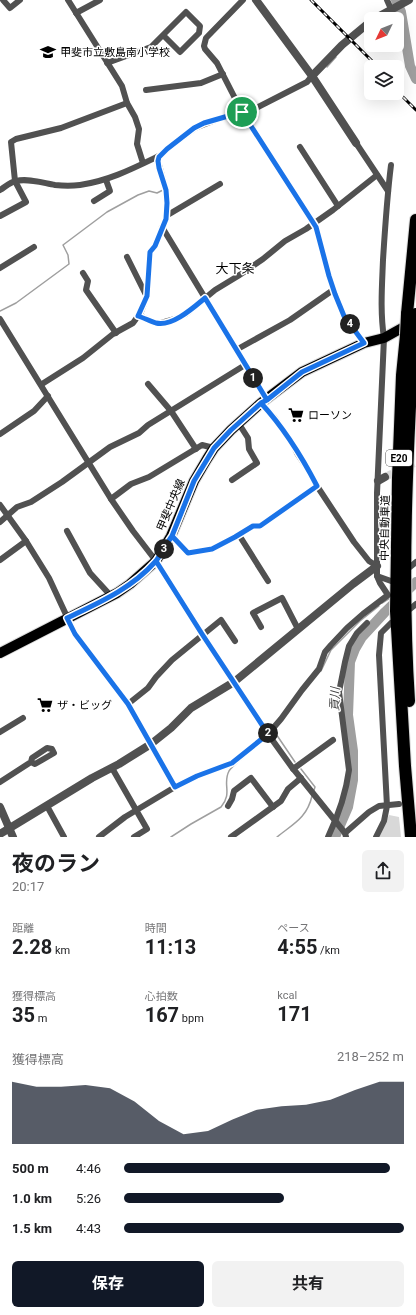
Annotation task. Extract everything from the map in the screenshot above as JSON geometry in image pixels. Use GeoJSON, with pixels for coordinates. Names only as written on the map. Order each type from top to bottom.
{"type":"FeatureCollection","features":[{"type":"Feature","properties":{"kind":"highway","name":"中央自動車道"},"geometry":{"type":"LineString","coordinates":[[416,220],[408,454],[401,576],[407,607],[408,695],[416,803]]}},
{"type":"Feature","properties":{"kind":"highway","name":"中央自動車道"},"geometry":{"type":"LineString","coordinates":[[407,607],[405,766],[411,837]]}},
{"type":"Feature","properties":{"kind":"main road","name":"甲斐中央線"},"geometry":{"type":"LineString","coordinates":[[0,653],[111,596],[130,584],[156,561],[172,536],[194,481],[214,448],[264,401],[302,372],[364,343],[384,338],[412,323]]}},
{"type":"Feature","properties":{"kind":"street"},"geometry":{"type":"LineString","coordinates":[[3,0],[10,8],[20,0]]}},
{"type":"Feature","properties":{"kind":"street"},"geometry":{"type":"LineString","coordinates":[[68,0],[122,86],[126,103],[135,117],[139,129],[137,144],[143,163]]}},
{"type":"Feature","properties":{"kind":"street"},"geometry":{"type":"LineString","coordinates":[[76,13],[100,0]]}},
{"type":"Feature","properties":{"kind":"street"},"geometry":{"type":"LineString","coordinates":[[243,0],[206,38],[204,46],[205,49],[218,63],[242,112],[316,227],[334,290],[344,316],[364,343]]}},
{"type":"Feature","properties":{"kind":"street"},"geometry":{"type":"LineString","coordinates":[[256,0],[312,76],[388,191]]}},
{"type":"Feature","properties":{"kind":"street"},"geometry":{"type":"LineString","coordinates":[[387,0],[392,8]]}},
{"type":"Feature","properties":{"kind":"street"},"geometry":{"type":"LineString","coordinates":[[385,12],[406,1]]}},
{"type":"Feature","properties":{"kind":"street"},"geometry":{"type":"LineString","coordinates":[[107,63],[151,47],[163,35],[186,12],[200,26],[199,32],[180,52],[163,35]]}},
{"type":"Feature","properties":{"kind":"street"},"geometry":{"type":"LineString","coordinates":[[0,190],[15,181],[24,180],[70,186],[106,180],[161,155],[194,128],[204,123],[254,109],[307,82],[342,45],[364,27]]}},
{"type":"Feature","properties":{"kind":"street"},"geometry":{"type":"LineString","coordinates":[[146,90],[201,83],[223,74]]}},
{"type":"Feature","properties":{"kind":"street"},"geometry":{"type":"LineString","coordinates":[[0,216],[26,202],[15,181],[11,142],[16,139],[61,128],[126,103]]}},
{"type":"Feature","properties":{"kind":"street"},"geometry":{"type":"LineString","coordinates":[[300,147],[338,206]]}},
{"type":"Feature","properties":{"kind":"street"},"geometry":{"type":"LineString","coordinates":[[42,384],[83,358],[116,333],[133,323],[138,316],[147,296],[150,252],[155,246],[166,216],[166,190],[158,161],[161,155]]}},
{"type":"Feature","properties":{"kind":"street"},"geometry":{"type":"LineString","coordinates":[[99,837],[125,817],[175,787],[197,776],[232,763],[269,736],[319,669],[325,652],[388,595],[377,576],[376,566],[382,479],[384,338],[381,300],[391,165]]}},
{"type":"Feature","properties":{"kind":"street"},"geometry":{"type":"LineString","coordinates":[[138,316],[161,324],[175,320],[186,314],[215,290],[314,224],[378,175]]}},
{"type":"Feature","properties":{"kind":"street"},"geometry":{"type":"LineString","coordinates":[[94,201],[110,191],[106,180]]}},
{"type":"Feature","properties":{"kind":"street"},"geometry":{"type":"LineString","coordinates":[[166,216],[220,184]]}},
{"type":"Feature","properties":{"kind":"street"},"geometry":{"type":"LineString","coordinates":[[162,227],[245,365],[264,401],[291,441],[317,486],[354,542],[369,561],[376,566]]}},
{"type":"Feature","properties":{"kind":"street"},"geometry":{"type":"LineString","coordinates":[[0,268],[34,247]]}},
{"type":"Feature","properties":{"kind":"street"},"geometry":{"type":"LineString","coordinates":[[127,257],[147,296]]}},
{"type":"Feature","properties":{"kind":"street"},"geometry":{"type":"LineString","coordinates":[[83,273],[88,281],[86,290],[116,333]]}},
{"type":"Feature","properties":{"kind":"street"},"geometry":{"type":"LineString","coordinates":[[236,350],[290,320],[334,290]]}},
{"type":"Feature","properties":{"kind":"street"},"geometry":{"type":"LineString","coordinates":[[0,319],[42,384],[88,464],[133,531],[156,561],[269,736],[300,778],[346,835],[369,812],[379,806],[399,804]]}},
{"type":"Feature","properties":{"kind":"street"},"geometry":{"type":"LineString","coordinates":[[0,522],[17,507],[31,502],[62,482],[110,447],[139,433],[148,425],[245,365]]}},
{"type":"Feature","properties":{"kind":"street"},"geometry":{"type":"LineString","coordinates":[[148,384],[171,411],[196,449]]}},
{"type":"Feature","properties":{"kind":"street"},"geometry":{"type":"LineString","coordinates":[[0,434],[34,411],[48,396]]}},
{"type":"Feature","properties":{"kind":"street"},"geometry":{"type":"LineString","coordinates":[[232,480],[258,463],[249,449],[248,438],[239,424]]}},
{"type":"Feature","properties":{"kind":"street"},"geometry":{"type":"LineString","coordinates":[[111,499],[131,484],[149,477],[202,445],[214,448]]}},
{"type":"Feature","properties":{"kind":"street"},"geometry":{"type":"LineString","coordinates":[[172,536],[188,553],[212,549],[253,526],[260,526],[317,486]]}},
{"type":"Feature","properties":{"kind":"street"},"geometry":{"type":"LineString","coordinates":[[0,505],[26,541],[49,578],[75,634],[128,704],[175,787]]}},
{"type":"Feature","properties":{"kind":"street"},"geometry":{"type":"LineString","coordinates":[[67,531],[90,573],[111,596]]}},
{"type":"Feature","properties":{"kind":"street"},"geometry":{"type":"LineString","coordinates":[[239,535],[268,581]]}},
{"type":"Feature","properties":{"kind":"street"},"geometry":{"type":"LineString","coordinates":[[0,560],[26,541]]}},
{"type":"Feature","properties":{"kind":"street"},"geometry":{"type":"LineString","coordinates":[[377,576],[401,576],[416,562]]}},
{"type":"Feature","properties":{"kind":"street"},"geometry":{"type":"LineString","coordinates":[[0,834],[151,744],[171,728],[191,708],[234,682],[376,566]]}},
{"type":"Feature","properties":{"kind":"street"},"geometry":{"type":"LineString","coordinates":[[261,627],[253,613],[282,598],[298,629]]}},
{"type":"Feature","properties":{"kind":"street"},"geometry":{"type":"LineString","coordinates":[[128,704],[148,688],[172,660],[221,620],[235,641]]}},
{"type":"Feature","properties":{"kind":"street"},"geometry":{"type":"LineString","coordinates":[[352,629],[367,623]]}},
{"type":"Feature","properties":{"kind":"street"},"geometry":{"type":"LineString","coordinates":[[376,837],[384,821],[387,805],[379,654],[381,633],[391,623]]}},
{"type":"Feature","properties":{"kind":"street"},"geometry":{"type":"LineString","coordinates":[[328,837],[348,782],[349,770],[339,692],[352,629]]}},
{"type":"Feature","properties":{"kind":"street"},"geometry":{"type":"LineString","coordinates":[[0,732],[23,718]]}},
{"type":"Feature","properties":{"kind":"street"},"geometry":{"type":"LineString","coordinates":[[294,769],[333,740]]}},
{"type":"Feature","properties":{"kind":"street"},"geometry":{"type":"LineString","coordinates":[[0,782],[32,762]]}},
{"type":"Feature","properties":{"kind":"street"},"geometry":{"type":"LineString","coordinates":[[112,768],[147,829],[134,837]]}},
{"type":"Feature","properties":{"kind":"street"},"geometry":{"type":"LineString","coordinates":[[228,806],[234,791],[251,778],[273,807]]}},
{"type":"Feature","properties":{"kind":"street"},"geometry":{"type":"LineString","coordinates":[[235,836],[281,802],[288,789],[300,778]]}},
{"type":"Feature","properties":{"kind":"street"},"geometry":{"type":"LineString","coordinates":[[47,806],[64,837]]}},
{"type":"Feature","properties":{"kind":"street"},"geometry":{"type":"LineString","coordinates":[[0,807],[13,837]]}},
{"type":"Feature","properties":{"kind":"shaded area"},"geometry":{"type":"Polygon","coordinates":[[[389,815],[399,817],[401,837],[379,837],[389,815]]]}},
{"type":"Feature","properties":{"kind":"waterway","name":"貢川"},"geometry":{"type":"LineString","coordinates":[[396,0],[401,12],[410,66],[416,79]]}},
{"type":"Feature","properties":{"kind":"waterway"},"geometry":{"type":"LineString","coordinates":[[327,67],[336,57]]}},
{"type":"Feature","properties":{"kind":"waterway"},"geometry":{"type":"LineString","coordinates":[[0,311],[16,303],[69,264],[68,255],[63,245],[107,212],[138,195],[149,191],[157,193],[163,190]]}},
{"type":"Feature","properties":{"kind":"waterway","name":"貢川"},"geometry":{"type":"LineString","coordinates":[[335,837],[348,807],[353,780],[353,751],[348,715],[350,662],[362,637],[416,582]]}},
{"type":"Feature","properties":{"kind":"waterway"},"geometry":{"type":"LineString","coordinates":[[382,603],[390,598]]}},
{"type":"Feature","properties":{"kind":"waterway"},"geometry":{"type":"LineString","coordinates":[[321,671],[331,650],[360,621],[379,606]]}},
{"type":"Feature","properties":{"kind":"waterway"},"geometry":{"type":"LineString","coordinates":[[274,731],[295,762]]}},
{"type":"Feature","properties":{"kind":"waterway"},"geometry":{"type":"LineString","coordinates":[[171,837],[221,807],[225,802],[227,793],[226,780],[229,771],[246,755]]}},
{"type":"Feature","properties":{"kind":"waterway"},"geometry":{"type":"LineString","coordinates":[[301,769],[315,787],[314,790]]}},
{"type":"Feature","properties":{"kind":"waterway"},"geometry":{"type":"LineString","coordinates":[[277,837],[299,820],[307,810],[312,796]]}},
{"type":"Feature","properties":{"kind":"tunnel"},"geometry":{"type":"LineString","coordinates":[[385,477],[416,462]]}},
{"type":"Feature","properties":{"kind":"railway"},"geometry":{"type":"LineString","coordinates":[[311,0],[371,60]]}},
{"type":"Feature","properties":{"kind":"railway"},"geometry":{"type":"LineString","coordinates":[[404,98],[416,110]]}},
{"type":"Feature","properties":{"kind":"place","name":"甲斐市立敷島南小学校"},"geometry":{"type":"Point","coordinates":[48,52]}},
{"type":"Feature","properties":{"kind":"place","name":"ローソン"},"geometry":{"type":"Point","coordinates":[296,415]}},
{"type":"Feature","properties":{"kind":"place","name":"ザ・ビッグ"},"geometry":{"type":"Point","coordinates":[45,705]}},
{"type":"Feature","properties":{"kind":"district","name":"大下条"},"geometry":{"type":"Point","coordinates":[235,268]}},
{"type":"Feature","properties":{"kind":"route"},"geometry":{"type":"LineString","coordinates":[[242,112],[204,123],[194,128],[159,157],[159,168],[166,190],[166,219],[155,246],[150,252],[147,296],[138,316],[161,324],[175,320],[186,314],[205,298],[267,400],[261,403],[231,430],[214,448],[194,481],[172,536],[165,548],[156,561],[268,734],[232,763],[197,776],[175,787],[128,704],[75,634],[67,618],[111,596],[130,584],[156,561],[172,536],[188,553],[212,549],[253,526],[260,526],[317,486],[291,441],[274,417],[261,403],[267,400],[302,372],[364,343],[344,316],[329,276],[316,227],[242,112]]}}]}
